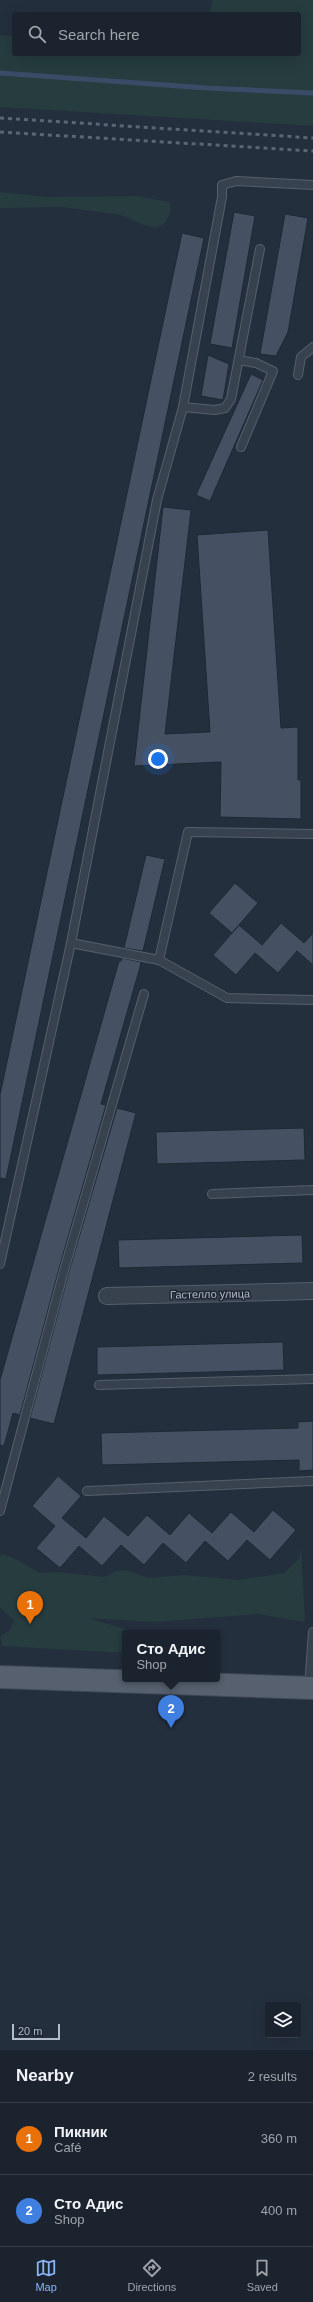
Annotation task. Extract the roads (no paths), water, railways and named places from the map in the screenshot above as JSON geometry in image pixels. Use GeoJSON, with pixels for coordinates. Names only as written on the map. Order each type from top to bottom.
{"type":"FeatureCollection","features":[{"type":"Feature","properties":{"kind":"main road"},"geometry":{"type":"LineString","coordinates":[[0,1678],[122,1682]]}},
{"type":"Feature","properties":{"kind":"main road"},"geometry":{"type":"LineString","coordinates":[[124,1682],[311,1688]]}},
{"type":"Feature","properties":{"kind":"street","name":"Гастелло улица"},"geometry":{"type":"LineString","coordinates":[[106,1296],[313,1291]]}},
{"type":"Feature","properties":{"kind":"lane"},"geometry":{"type":"LineString","coordinates":[[0,1264],[71,944],[157,500],[182,407],[222,197],[222,185],[236,181],[313,185]]}},
{"type":"Feature","properties":{"kind":"lane"},"geometry":{"type":"LineString","coordinates":[[182,407],[215,410],[225,408],[231,399],[260,249]]}},
{"type":"Feature","properties":{"kind":"lane"},"geometry":{"type":"LineString","coordinates":[[298,375],[301,358],[313,347]]}},
{"type":"Feature","properties":{"kind":"lane"},"geometry":{"type":"LineString","coordinates":[[239,360],[256,363],[273,371],[241,447]]}},
{"type":"Feature","properties":{"kind":"lane"},"geometry":{"type":"LineString","coordinates":[[159,960],[188,832],[313,834]]}},
{"type":"Feature","properties":{"kind":"lane"},"geometry":{"type":"LineString","coordinates":[[71,944],[159,960],[227,998],[313,1000]]}},
{"type":"Feature","properties":{"kind":"lane"},"geometry":{"type":"LineString","coordinates":[[0,1511],[65,1267],[144,994]]}},
{"type":"Feature","properties":{"kind":"lane"},"geometry":{"type":"LineString","coordinates":[[212,1194],[313,1190]]}},
{"type":"Feature","properties":{"kind":"lane"},"geometry":{"type":"LineString","coordinates":[[99,1385],[313,1379]]}},
{"type":"Feature","properties":{"kind":"lane"},"geometry":{"type":"LineString","coordinates":[[87,1491],[313,1481]]}},
{"type":"Feature","properties":{"kind":"lane"},"geometry":{"type":"LineString","coordinates":[[311,1688],[313,1632]]}},
{"type":"Feature","properties":{"kind":"waterway"},"geometry":{"type":"LineString","coordinates":[[0,73],[207,88],[313,93]]}},
{"type":"Feature","properties":{"kind":"railway"},"geometry":{"type":"LineString","coordinates":[[0,118],[313,138]]}},
{"type":"Feature","properties":{"kind":"railway"},"geometry":{"type":"LineString","coordinates":[[0,132],[313,151]]}},
{"type":"Feature","properties":{"kind":"place","name":"Пикник"},"geometry":{"type":"Point","coordinates":[30,1624]}},
{"type":"Feature","properties":{"kind":"place","name":"Сто Адис"},"geometry":{"type":"Point","coordinates":[171,1728]}}]}
